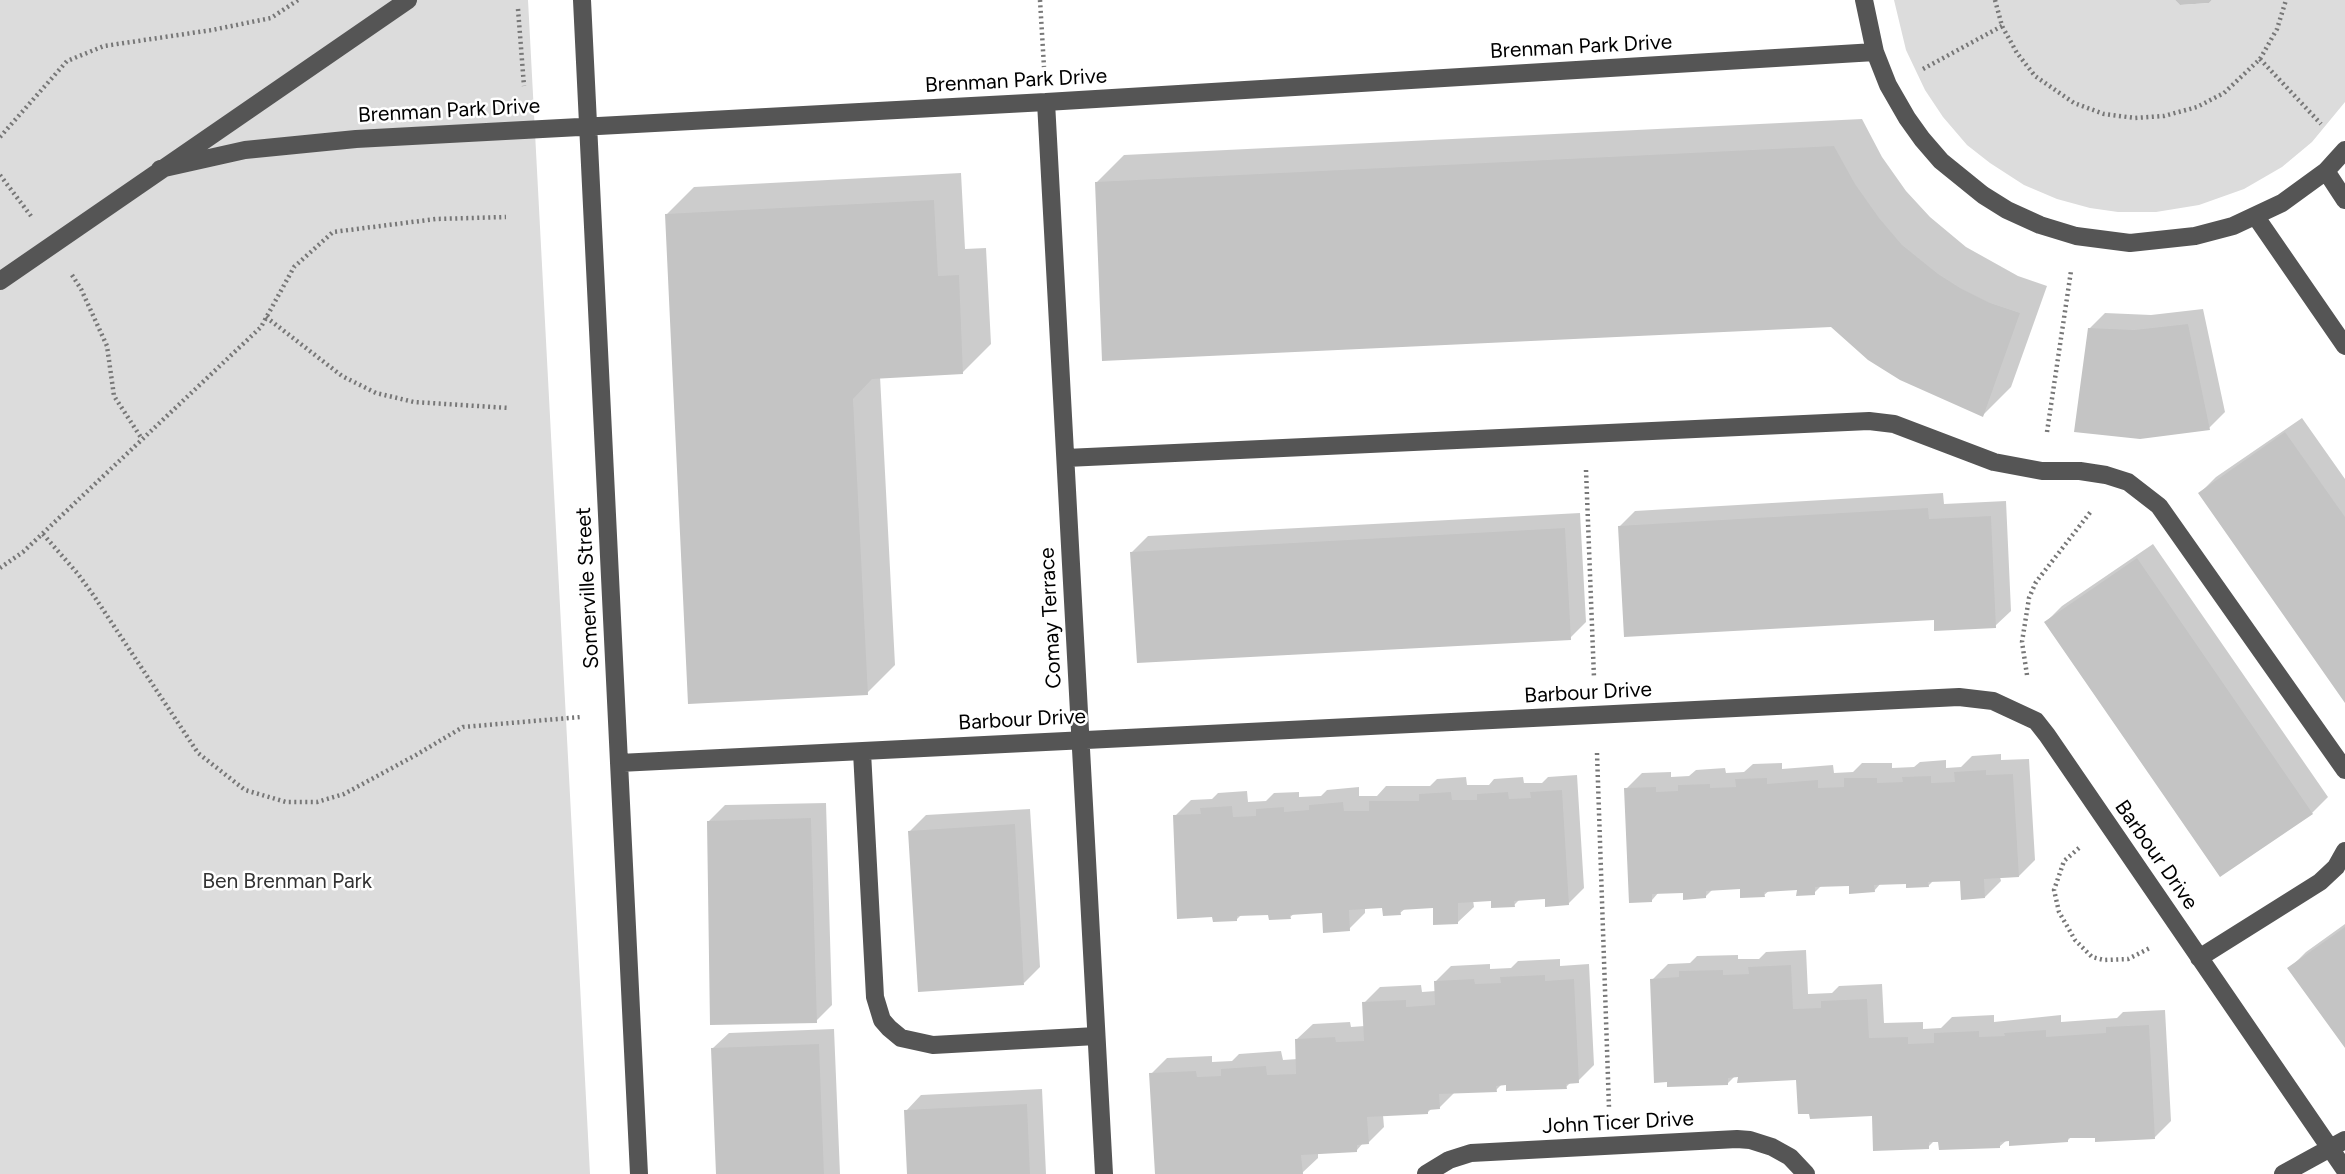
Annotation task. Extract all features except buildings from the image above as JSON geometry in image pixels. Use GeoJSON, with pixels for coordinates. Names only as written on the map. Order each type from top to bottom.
{"type":"FeatureCollection","features":[{"type":"Feature","properties":{"kind":"street","name":"Brenman Park Drive"},"geometry":{"type":"LineString","coordinates":[[0,281],[408,0]]}},
{"type":"Feature","properties":{"kind":"street","name":"Somerville Street"},"geometry":{"type":"LineString","coordinates":[[582,0],[639,1174]]}},
{"type":"Feature","properties":{"kind":"street"},"geometry":{"type":"LineString","coordinates":[[1864,0],[1875,52],[1888,85],[1907,118],[1941,160],[1983,195],[2040,225],[2076,236],[2130,243],[2165,241],[2233,226],[2282,203],[2326,171],[2345,150]]}},
{"type":"Feature","properties":{"kind":"street","name":"Brenman Park Drive"},"geometry":{"type":"LineString","coordinates":[[160,169],[245,150],[356,139],[1046,102],[1875,52]]}},
{"type":"Feature","properties":{"kind":"street","name":"Comay Terrace"},"geometry":{"type":"LineString","coordinates":[[1046,102],[1104,1174]]}},
{"type":"Feature","properties":{"kind":"street"},"geometry":{"type":"LineString","coordinates":[[2326,171],[2345,200]]}},
{"type":"Feature","properties":{"kind":"street"},"geometry":{"type":"LineString","coordinates":[[2256,217],[2345,346]]}},
{"type":"Feature","properties":{"kind":"street"},"geometry":{"type":"LineString","coordinates":[[1066,458],[1869,421],[1894,424],[1993,462],[2042,471],[2080,471],[2117,478],[2127,482],[2159,506],[2345,770]]}},
{"type":"Feature","properties":{"kind":"street","name":"Barbour Drive"},"geometry":{"type":"LineString","coordinates":[[619,763],[1959,697],[1993,701],[2036,721],[2199,958],[2338,1145],[2345,1170]]}},
{"type":"Feature","properties":{"kind":"street"},"geometry":{"type":"LineString","coordinates":[[862,752],[875,997],[882,1020],[901,1038],[933,1045],[1096,1035]]}},
{"type":"Feature","properties":{"kind":"street"},"geometry":{"type":"LineString","coordinates":[[2199,958],[2320,882],[2336,866],[2345,851]]}},
{"type":"Feature","properties":{"kind":"street","name":"John Ticer Drive"},"geometry":{"type":"LineString","coordinates":[[1426,1174],[1449,1160],[1471,1153],[1750,1140],[1772,1147],[1790,1157],[1806,1174]]}},
{"type":"Feature","properties":{"kind":"street"},"geometry":{"type":"LineString","coordinates":[[2283,1174],[2338,1145]]}},
{"type":"Feature","properties":{"kind":"path"},"geometry":{"type":"LineString","coordinates":[[0,136],[67,61],[104,46],[271,18],[298,0]]}},
{"type":"Feature","properties":{"kind":"path"},"geometry":{"type":"LineString","coordinates":[[1040,0],[1046,102]]}},
{"type":"Feature","properties":{"kind":"path"},"geometry":{"type":"LineString","coordinates":[[1995,0],[2002,26],[2017,53],[2035,76],[2074,103],[2104,114],[2135,118],[2164,116],[2197,107],[2224,93],[2260,58],[2277,29],[2286,0]]}},
{"type":"Feature","properties":{"kind":"path"},"geometry":{"type":"LineString","coordinates":[[518,9],[524,86]]}},
{"type":"Feature","properties":{"kind":"path"},"geometry":{"type":"LineString","coordinates":[[1913,75],[2002,26]]}},
{"type":"Feature","properties":{"kind":"path"},"geometry":{"type":"LineString","coordinates":[[2260,58],[2323,126]]}},
{"type":"Feature","properties":{"kind":"path"},"geometry":{"type":"LineString","coordinates":[[0,175],[81,289],[107,346],[114,396],[142,439]]}},
{"type":"Feature","properties":{"kind":"path"},"geometry":{"type":"LineString","coordinates":[[0,568],[43,534],[261,327],[294,267],[333,232],[436,219],[506,217]]}},
{"type":"Feature","properties":{"kind":"path"},"geometry":{"type":"LineString","coordinates":[[2042,471],[2076,236]]}},
{"type":"Feature","properties":{"kind":"path"},"geometry":{"type":"LineString","coordinates":[[266,317],[342,376],[376,393],[414,402],[509,408]]}},
{"type":"Feature","properties":{"kind":"path"},"geometry":{"type":"LineString","coordinates":[[1585,434],[1611,1146]]}},
{"type":"Feature","properties":{"kind":"path"},"geometry":{"type":"LineString","coordinates":[[2036,721],[2022,642],[2029,598],[2036,582],[2117,478]]}},
{"type":"Feature","properties":{"kind":"path"},"geometry":{"type":"LineString","coordinates":[[43,534],[78,574],[198,753],[245,790],[286,802],[317,802],[344,794],[463,727],[617,715]]}},
{"type":"Feature","properties":{"kind":"path"},"geometry":{"type":"LineString","coordinates":[[2108,825],[2064,861],[2055,882],[2055,900],[2059,912],[2076,940],[2092,957],[2118,961],[2141,953],[2181,930]]}},
{"type":"Feature","properties":{"kind":"green space","name":"Ben Brenman Park"},"geometry":{"type":"Polygon","coordinates":[[[0,0],[528,0],[590,1174],[0,1174],[0,0]]]}},
{"type":"Feature","properties":{"kind":"green space"},"geometry":{"type":"Polygon","coordinates":[[[1894,0],[2175,0],[2180,5],[2209,3],[2212,0],[2345,0],[2345,102],[2312,142],[2282,167],[2244,189],[2199,205],[2156,212],[2118,212],[2090,208],[2057,199],[2024,185],[1967,145],[1925,90],[1906,50],[1894,0]]]}}]}
